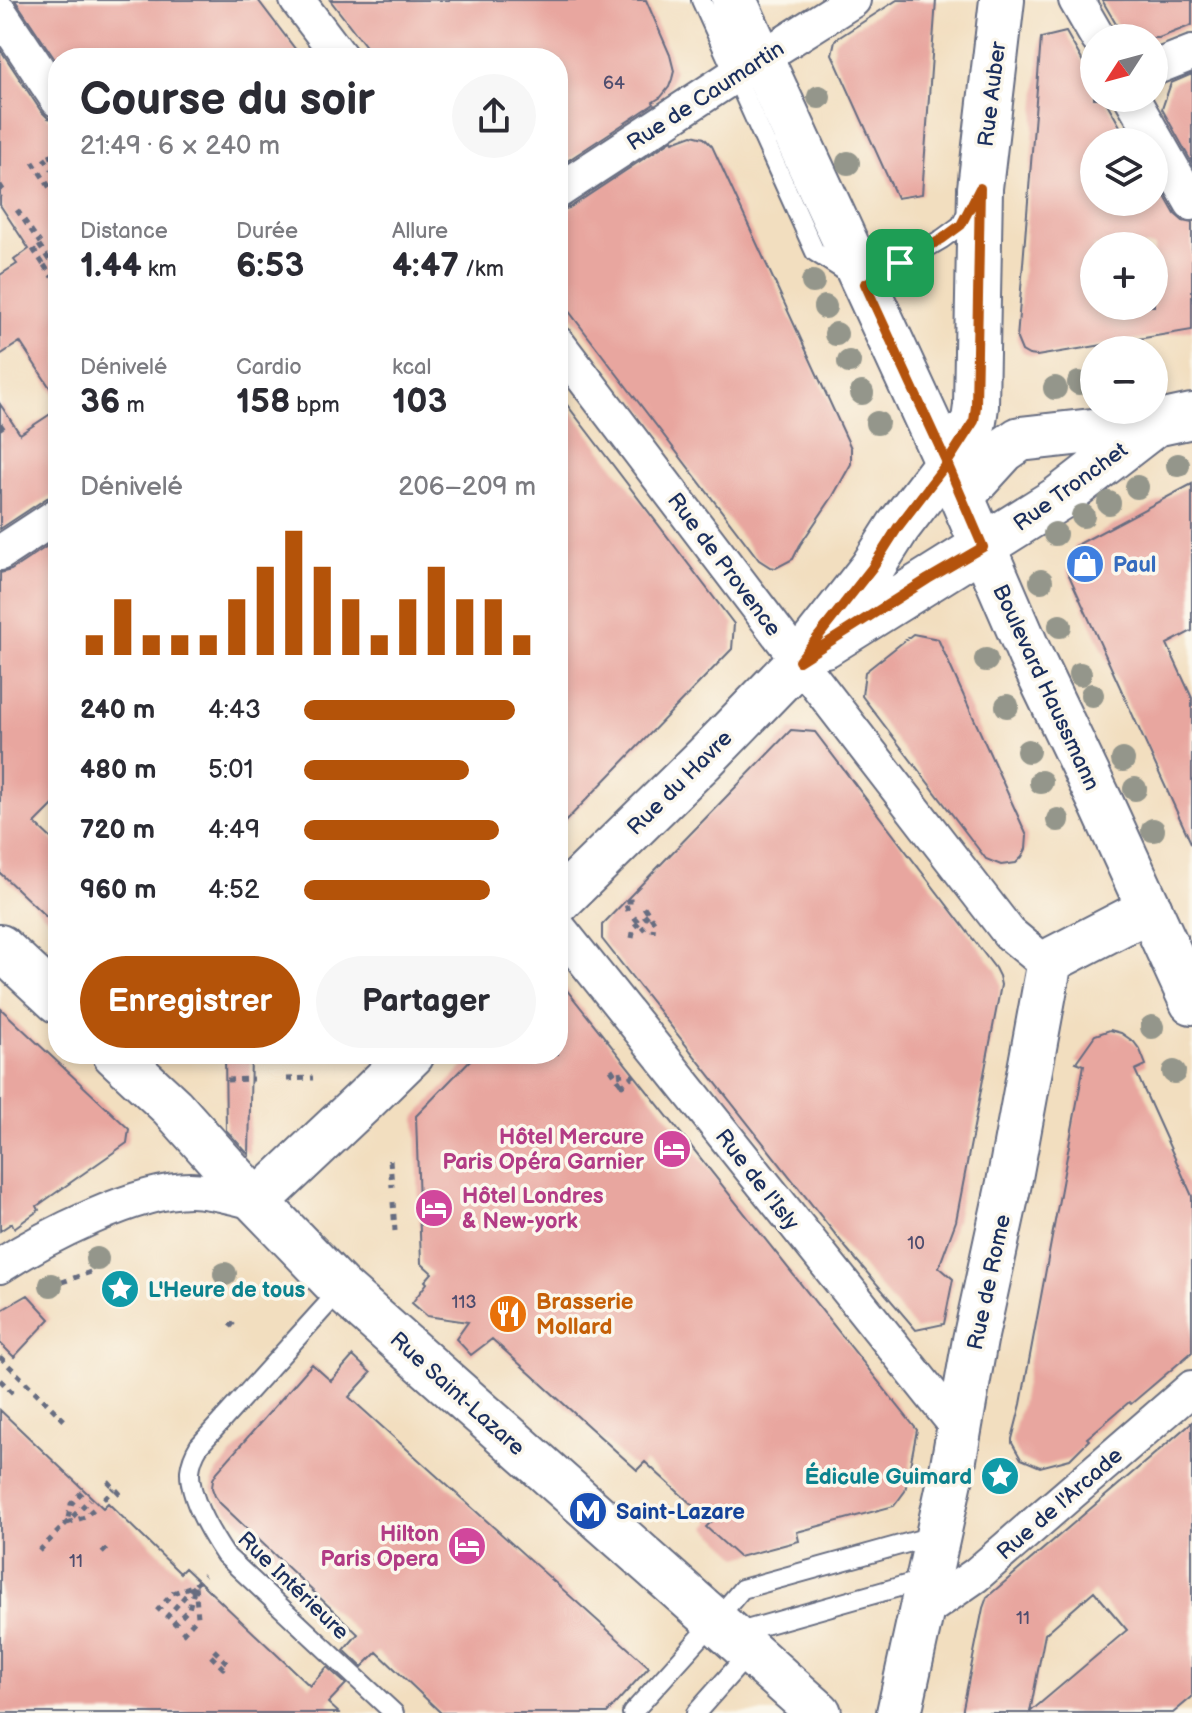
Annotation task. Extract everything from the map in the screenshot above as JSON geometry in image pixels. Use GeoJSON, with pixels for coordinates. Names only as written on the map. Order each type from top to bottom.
{"type":"FeatureCollection","features":[{"type":"Feature","properties":{"kind":"main road","name":"Boulevard Haussmann"},"geometry":{"type":"LineString","coordinates":[[734,0],[748,66],[865,284],[1030,655],[1192,1002]]}},
{"type":"Feature","properties":{"kind":"main road","name":"Rue Auber"},"geometry":{"type":"LineString","coordinates":[[954,480],[976,406],[980,188],[1002,0]]}},
{"type":"Feature","properties":{"kind":"main road"},"geometry":{"type":"LineString","coordinates":[[976,406],[985,419],[1004,434],[1020,439]]}},
{"type":"Feature","properties":{"kind":"main road","name":"Rue Tronchet"},"geometry":{"type":"LineString","coordinates":[[1020,439],[1174,420]]}},
{"type":"Feature","properties":{"kind":"main road","name":"Rue Tronchet"},"geometry":{"type":"LineString","coordinates":[[983,547],[1174,420]]}},
{"type":"Feature","properties":{"kind":"main road"},"geometry":{"type":"LineString","coordinates":[[954,480],[1020,439]]}},
{"type":"Feature","properties":{"kind":"main road","name":"Rue du Havre"},"geometry":{"type":"LineString","coordinates":[[568,892],[799,661],[872,568],[898,527],[954,480]]}},
{"type":"Feature","properties":{"kind":"main road","name":"Rue du Havre"},"geometry":{"type":"LineString","coordinates":[[799,661],[983,547]]}},
{"type":"Feature","properties":{"kind":"main road"},"geometry":{"type":"LineString","coordinates":[[1049,966],[1055,958],[1150,909]]}},
{"type":"Feature","properties":{"kind":"main road"},"geometry":{"type":"LineString","coordinates":[[0,947],[48,992]]}},
{"type":"Feature","properties":{"kind":"main road","name":"Rue de Rome"},"geometry":{"type":"LineString","coordinates":[[899,1713],[960,1430],[1049,966]]}},
{"type":"Feature","properties":{"kind":"main road","name":"Rue Saint-Lazare"},"geometry":{"type":"LineString","coordinates":[[126,1064],[172,1107],[341,1289],[819,1713]]}},
{"type":"Feature","properties":{"kind":"main road"},"geometry":{"type":"LineString","coordinates":[[257,1202],[402,1064]]}},
{"type":"Feature","properties":{"kind":"street"},"geometry":{"type":"LineString","coordinates":[[297,0],[333,48]]}},
{"type":"Feature","properties":{"kind":"street","name":"Rue de Caumartin"},"geometry":{"type":"LineString","coordinates":[[568,184],[853,0]]}},
{"type":"Feature","properties":{"kind":"street"},"geometry":{"type":"LineString","coordinates":[[1076,0],[1090,24]]}},
{"type":"Feature","properties":{"kind":"street"},"geometry":{"type":"LineString","coordinates":[[0,13],[48,85]]}},
{"type":"Feature","properties":{"kind":"street"},"geometry":{"type":"LineString","coordinates":[[1168,62],[1192,53]]}},
{"type":"Feature","properties":{"kind":"street"},"geometry":{"type":"LineString","coordinates":[[1140,112],[1192,203]]}},
{"type":"Feature","properties":{"kind":"street","name":"Rue de Provence"},"geometry":{"type":"LineString","coordinates":[[568,357],[1009,933],[1049,966]]}},
{"type":"Feature","properties":{"kind":"street"},"geometry":{"type":"LineString","coordinates":[[0,553],[48,522]]}},
{"type":"Feature","properties":{"kind":"street","name":"Rue de l'Isly"},"geometry":{"type":"LineString","coordinates":[[568,940],[960,1430]]}},
{"type":"Feature","properties":{"kind":"street"},"geometry":{"type":"LineString","coordinates":[[0,1266],[67,1228],[166,1191],[192,1190],[257,1202]]}},
{"type":"Feature","properties":{"kind":"street","name":"Rue de l'Arcade"},"geometry":{"type":"LineString","coordinates":[[925,1595],[976,1575],[1192,1388]]}},
{"type":"Feature","properties":{"kind":"lane","name":"Boulevard Haussmann"},"geometry":{"type":"LineString","coordinates":[[701,0],[748,66]]}},
{"type":"Feature","properties":{"kind":"lane","name":"Rue Auber"},"geometry":{"type":"LineString","coordinates":[[865,284],[961,225],[980,188]]}},
{"type":"Feature","properties":{"kind":"lane","name":"Rue Intérieure"},"geometry":{"type":"LineString","coordinates":[[341,1289],[199,1446],[192,1459],[190,1473],[208,1526],[225,1555],[394,1713]]}},
{"type":"Feature","properties":{"kind":"lane"},"geometry":{"type":"LineString","coordinates":[[696,1713],[732,1636],[742,1589],[938,1534]]}},
{"type":"Feature","properties":{"kind":"lane"},"geometry":{"type":"LineString","coordinates":[[632,1713],[732,1636],[925,1595]]}},
{"type":"Feature","properties":{"kind":"path"},"geometry":{"type":"LineString","coordinates":[[44,158],[48,163]]}},
{"type":"Feature","properties":{"kind":"path"},"geometry":{"type":"LineString","coordinates":[[33,162],[48,185]]}},
{"type":"Feature","properties":{"kind":"path"},"geometry":{"type":"LineString","coordinates":[[0,185],[2,197]]}},
{"type":"Feature","properties":{"kind":"path"},"geometry":{"type":"LineString","coordinates":[[17,210],[48,264]]}},
{"type":"Feature","properties":{"kind":"path"},"geometry":{"type":"LineString","coordinates":[[628,911],[625,901],[638,901]]}},
{"type":"Feature","properties":{"kind":"path"},"geometry":{"type":"LineString","coordinates":[[644,907],[661,934]]}},
{"type":"Feature","properties":{"kind":"path"},"geometry":{"type":"LineString","coordinates":[[632,938],[636,920],[649,914]]}},
{"type":"Feature","properties":{"kind":"path"},"geometry":{"type":"LineString","coordinates":[[636,920],[645,930]]}},
{"type":"Feature","properties":{"kind":"path"},"geometry":{"type":"LineString","coordinates":[[653,932],[654,922]]}},
{"type":"Feature","properties":{"kind":"path"},"geometry":{"type":"LineString","coordinates":[[611,1069],[622,1085]]}},
{"type":"Feature","properties":{"kind":"path"},"geometry":{"type":"LineString","coordinates":[[620,1071],[622,1085]]}},
{"type":"Feature","properties":{"kind":"path"},"geometry":{"type":"LineString","coordinates":[[622,1085],[636,1074]]}},
{"type":"Feature","properties":{"kind":"path"},"geometry":{"type":"LineString","coordinates":[[287,1079],[313,1078]]}},
{"type":"Feature","properties":{"kind":"path"},"geometry":{"type":"LineString","coordinates":[[227,1080],[253,1079]]}},
{"type":"Feature","properties":{"kind":"path"},"geometry":{"type":"LineString","coordinates":[[390,1160],[392,1187]]}},
{"type":"Feature","properties":{"kind":"path"},"geometry":{"type":"LineString","coordinates":[[393,1202],[395,1231]]}},
{"type":"Feature","properties":{"kind":"path"},"geometry":{"type":"LineString","coordinates":[[62,1282],[91,1272]]}},
{"type":"Feature","properties":{"kind":"path"},"geometry":{"type":"LineString","coordinates":[[0,1357],[66,1422]]}},
{"type":"Feature","properties":{"kind":"path"},"geometry":{"type":"LineString","coordinates":[[0,1380],[13,1393]]}},
{"type":"Feature","properties":{"kind":"path"},"geometry":{"type":"LineString","coordinates":[[108,1481],[122,1496]]}},
{"type":"Feature","properties":{"kind":"path"},"geometry":{"type":"LineString","coordinates":[[104,1499],[114,1488]]}},
{"type":"Feature","properties":{"kind":"path"},"geometry":{"type":"LineString","coordinates":[[67,1523],[71,1504],[82,1492]]}},
{"type":"Feature","properties":{"kind":"path"},"geometry":{"type":"LineString","coordinates":[[39,1551],[90,1499]]}},
{"type":"Feature","properties":{"kind":"path"},"geometry":{"type":"LineString","coordinates":[[67,1523],[85,1517],[97,1506]]}},
{"type":"Feature","properties":{"kind":"path"},"geometry":{"type":"LineString","coordinates":[[102,1553],[108,1547]]}},
{"type":"Feature","properties":{"kind":"path"},"geometry":{"type":"LineString","coordinates":[[166,1618],[204,1575]]}},
{"type":"Feature","properties":{"kind":"path"},"geometry":{"type":"LineString","coordinates":[[157,1611],[173,1593],[195,1585]]}},
{"type":"Feature","properties":{"kind":"path"},"geometry":{"type":"LineString","coordinates":[[173,1625],[189,1609],[195,1585]]}},
{"type":"Feature","properties":{"kind":"path"},"geometry":{"type":"LineString","coordinates":[[182,1634],[198,1617],[195,1585]]}},
{"type":"Feature","properties":{"kind":"building"},"geometry":{"type":"Polygon","coordinates":[[[15,0],[258,0],[294,48],[48,48],[15,0]]]}},
{"type":"Feature","properties":{"kind":"building"},"geometry":{"type":"Polygon","coordinates":[[[330,0],[646,0],[674,71],[669,87],[654,104],[568,160],[568,48],[367,48],[330,0]]]}},
{"type":"Feature","properties":{"kind":"building"},"geometry":{"type":"Polygon","coordinates":[[[897,0],[936,0],[922,194],[897,198],[832,54],[835,40],[897,0]]]}},
{"type":"Feature","properties":{"kind":"building"},"geometry":{"type":"Polygon","coordinates":[[[1102,0],[1192,0],[1192,25],[1168,34],[1168,24],[1116,24],[1102,0]]]}},
{"type":"Feature","properties":{"kind":"building"},"geometry":{"type":"Polygon","coordinates":[[[1066,32],[1080,56],[1080,112],[1112,112],[1121,128],[1080,128],[1080,216],[1168,216],[1168,202],[1175,214],[1183,221],[1192,223],[1192,330],[1156,336],[1080,336],[1080,349],[1037,356],[1022,351],[1017,339],[1041,38],[1066,32]]]}},
{"type":"Feature","properties":{"kind":"building"},"geometry":{"type":"Polygon","coordinates":[[[0,49],[48,118],[48,385],[20,342],[0,355],[0,275],[17,264],[14,260],[29,249],[0,205],[0,49]]]}},
{"type":"Feature","properties":{"kind":"building"},"geometry":{"type":"Polygon","coordinates":[[[1192,74],[1192,163],[1164,112],[1168,112],[1171,83],[1192,74]]]}},
{"type":"Feature","properties":{"kind":"building"},"geometry":{"type":"Polygon","coordinates":[[[692,135],[704,138],[712,146],[851,448],[851,464],[833,496],[793,559],[776,568],[759,560],[568,310],[568,208],[673,142],[692,135]]]}},
{"type":"Feature","properties":{"kind":"building"},"geometry":{"type":"Polygon","coordinates":[[[0,404],[20,434],[48,416],[48,498],[0,529],[0,404]]]}},
{"type":"Feature","properties":{"kind":"building"},"geometry":{"type":"Polygon","coordinates":[[[568,406],[734,624],[732,649],[568,819],[568,406]]]}},
{"type":"Feature","properties":{"kind":"building"},"geometry":{"type":"Polygon","coordinates":[[[1192,484],[1192,631],[1167,644],[1192,698],[1192,845],[1067,571],[1075,546],[1192,484]]]}},
{"type":"Feature","properties":{"kind":"building"},"geometry":{"type":"Polygon","coordinates":[[[48,546],[48,810],[35,823],[48,835],[48,919],[0,873],[0,573],[11,570],[48,546]]]}},
{"type":"Feature","properties":{"kind":"building"},"geometry":{"type":"Polygon","coordinates":[[[913,634],[938,639],[1027,836],[1026,849],[1016,863],[1001,865],[986,859],[862,696],[865,672],[913,634]]]}},
{"type":"Feature","properties":{"kind":"building"},"geometry":{"type":"Polygon","coordinates":[[[791,730],[815,732],[999,976],[1001,985],[956,1221],[939,1267],[953,1279],[944,1324],[916,1330],[847,1249],[602,939],[602,925],[791,730]]]}},
{"type":"Feature","properties":{"kind":"building"},"geometry":{"type":"Polygon","coordinates":[[[568,992],[917,1430],[905,1491],[894,1506],[797,1532],[799,1541],[739,1557],[706,1527],[711,1522],[645,1462],[637,1470],[492,1339],[471,1355],[456,1339],[468,1322],[427,1316],[412,1303],[432,1273],[421,1263],[416,1116],[466,1064],[568,1064],[568,992]]]}},
{"type":"Feature","properties":{"kind":"building"},"geometry":{"type":"Polygon","coordinates":[[[0,1008],[48,1053],[48,1064],[60,1064],[129,1129],[127,1143],[37,1206],[39,1210],[14,1228],[12,1223],[0,1231],[0,1008]]]}},
{"type":"Feature","properties":{"kind":"building"},"geometry":{"type":"Polygon","coordinates":[[[1110,1030],[1121,1033],[1140,1050],[1146,1065],[1135,1070],[1192,1196],[1192,1352],[1087,1438],[1089,1440],[1070,1459],[1040,1467],[1021,1459],[1012,1439],[1084,1065],[1076,1062],[1095,1035],[1110,1030]]]}},
{"type":"Feature","properties":{"kind":"building"},"geometry":{"type":"Polygon","coordinates":[[[225,1064],[251,1064],[249,1155],[226,1130],[225,1064]]]}},
{"type":"Feature","properties":{"kind":"building"},"geometry":{"type":"Polygon","coordinates":[[[28,1295],[50,1319],[14,1357],[0,1343],[0,1311],[28,1295]]]}},
{"type":"Feature","properties":{"kind":"building","name":"Hilton Paris Opera"},"geometry":{"type":"Polygon","coordinates":[[[353,1356],[371,1373],[349,1397],[649,1667],[607,1713],[441,1713],[377,1652],[362,1667],[344,1650],[358,1634],[215,1496],[212,1488],[217,1472],[312,1364],[331,1381],[353,1356]]]}},
{"type":"Feature","properties":{"kind":"building"},"geometry":{"type":"Polygon","coordinates":[[[0,1410],[103,1508],[108,1503],[180,1573],[185,1568],[310,1686],[327,1667],[346,1684],[328,1703],[339,1713],[0,1713],[0,1410]]]}},
{"type":"Feature","properties":{"kind":"building"},"geometry":{"type":"Polygon","coordinates":[[[1192,1422],[1192,1697],[1173,1713],[962,1713],[987,1597],[1192,1422]],[[1094,1591],[1045,1634],[1030,1712],[1127,1630],[1094,1591]]]}},
{"type":"Feature","properties":{"kind":"place","name":"Paul"},"geometry":{"type":"Point","coordinates":[1085,564]}},
{"type":"Feature","properties":{"kind":"place","name":"Hôtel Mercure Paris Opéra Garnier"},"geometry":{"type":"Point","coordinates":[672,1149]}},
{"type":"Feature","properties":{"kind":"place","name":"Hôtel Londres & New-york"},"geometry":{"type":"Point","coordinates":[434,1208]}},
{"type":"Feature","properties":{"kind":"place","name":"L'Heure de tous"},"geometry":{"type":"Point","coordinates":[120,1289]}},
{"type":"Feature","properties":{"kind":"place","name":"Brasserie Mollard"},"geometry":{"type":"Point","coordinates":[508,1314]}},
{"type":"Feature","properties":{"kind":"place","name":"Édicule Guimard"},"geometry":{"type":"Point","coordinates":[1000,1476]}},
{"type":"Feature","properties":{"kind":"place","name":"Saint-Lazare"},"geometry":{"type":"Point","coordinates":[588,1511]}},
{"type":"Feature","properties":{"kind":"place","name":"Hilton Paris Opera"},"geometry":{"type":"Point","coordinates":[467,1546]}},
{"type":"Feature","properties":{"kind":"route"},"geometry":{"type":"LineString","coordinates":[[900,263],[865,284],[947,463],[898,527],[872,568],[799,661],[983,547],[947,463],[974,421],[976,406],[980,188],[961,225],[900,263]]}}]}
